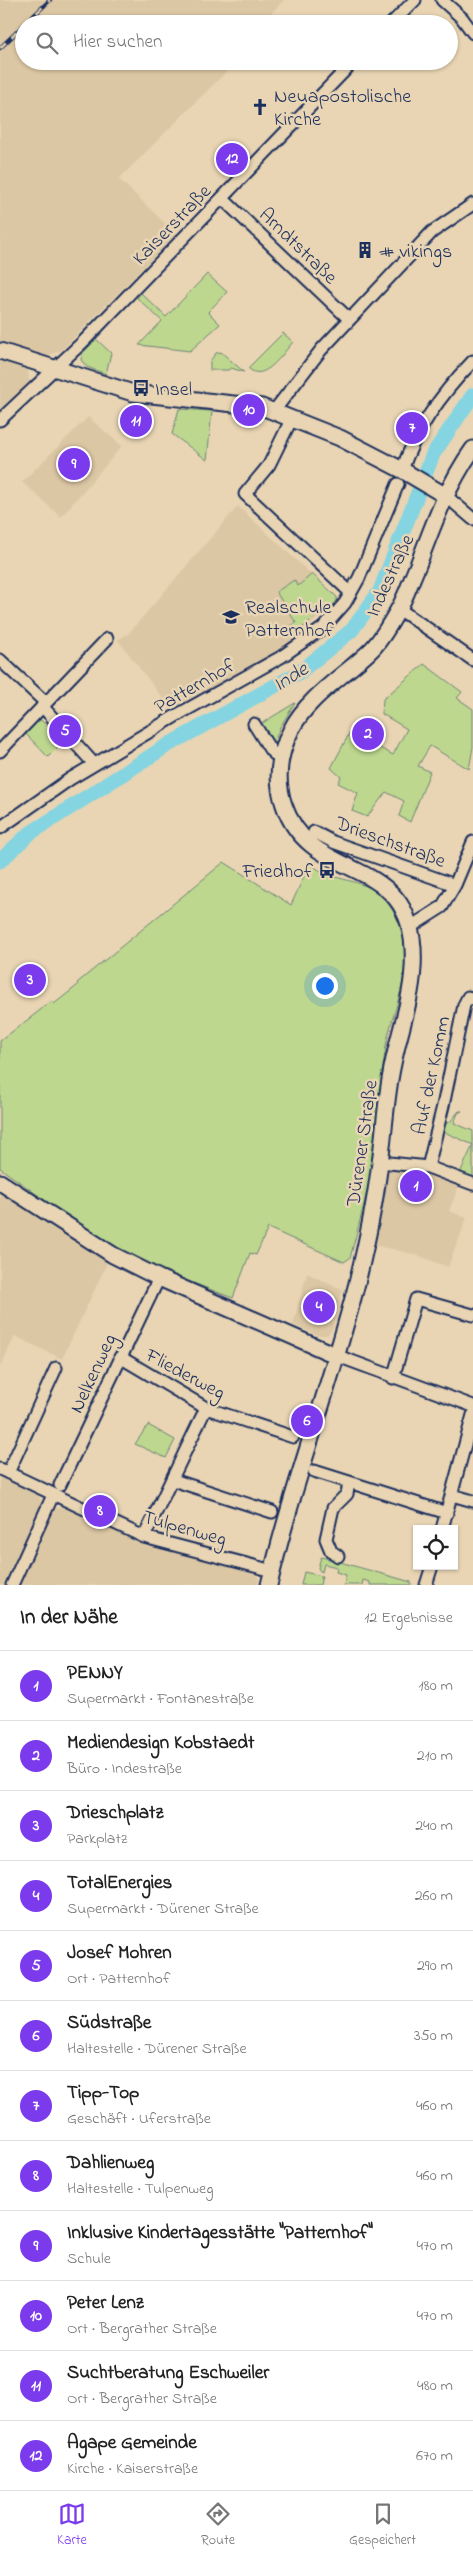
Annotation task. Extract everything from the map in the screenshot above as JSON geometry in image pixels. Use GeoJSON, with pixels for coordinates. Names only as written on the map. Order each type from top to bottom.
{"type":"FeatureCollection","features":[{"type":"Feature","properties":{"kind":"main road"},"geometry":{"type":"LineString","coordinates":[[0,351],[133,393],[255,405],[274,411],[340,438],[403,476],[441,493]]}},
{"type":"Feature","properties":{"kind":"main road","name":"Indestraße"},"geometry":{"type":"LineString","coordinates":[[412,926],[392,892],[371,876],[318,851],[293,826],[283,804],[279,786],[280,759],[292,729],[300,716],[310,704],[374,646],[399,610],[441,493],[472,453]]}},
{"type":"Feature","properties":{"kind":"main road","name":"Dürener Straße"},"geometry":{"type":"LineString","coordinates":[[271,1578],[308,1469],[335,1355],[358,1275],[380,1162],[391,1072],[412,979],[412,926]]}},
{"type":"Feature","properties":{"kind":"main road"},"geometry":{"type":"LineString","coordinates":[[0,1182],[91,1242],[159,1278],[335,1355]]}},
{"type":"Feature","properties":{"kind":"street"},"geometry":{"type":"LineString","coordinates":[[400,15],[415,0]]}},
{"type":"Feature","properties":{"kind":"street"},"geometry":{"type":"LineString","coordinates":[[442,0],[462,18],[473,33]]}},
{"type":"Feature","properties":{"kind":"street","name":"Kaiserstraße"},"geometry":{"type":"LineString","coordinates":[[0,420],[55,369],[345,70]]}},
{"type":"Feature","properties":{"kind":"street","name":"Arndtstraße"},"geometry":{"type":"LineString","coordinates":[[222,198],[349,319]]}},
{"type":"Feature","properties":{"kind":"street"},"geometry":{"type":"LineString","coordinates":[[274,411],[321,350],[432,232],[473,204]]}},
{"type":"Feature","properties":{"kind":"street","name":"Patternhof"},"geometry":{"type":"LineString","coordinates":[[0,828],[94,764],[303,644],[322,628],[351,593],[403,476],[413,441],[430,415],[473,361]]}},
{"type":"Feature","properties":{"kind":"street"},"geometry":{"type":"LineString","coordinates":[[292,418],[269,465],[245,494],[351,593]]}},
{"type":"Feature","properties":{"kind":"street"},"geometry":{"type":"LineString","coordinates":[[441,493],[473,519]]}},
{"type":"Feature","properties":{"kind":"street"},"geometry":{"type":"LineString","coordinates":[[399,610],[473,660]]}},
{"type":"Feature","properties":{"kind":"street"},"geometry":{"type":"LineString","coordinates":[[0,751],[107,639]]}},
{"type":"Feature","properties":{"kind":"street"},"geometry":{"type":"LineString","coordinates":[[0,660],[44,704],[94,764]]}},
{"type":"Feature","properties":{"kind":"street"},"geometry":{"type":"LineString","coordinates":[[254,724],[271,751],[280,759]]}},
{"type":"Feature","properties":{"kind":"street","name":"Drieschstraße"},"geometry":{"type":"LineString","coordinates":[[314,832],[333,842],[455,885]]}},
{"type":"Feature","properties":{"kind":"street"},"geometry":{"type":"LineString","coordinates":[[412,926],[442,907],[455,885],[473,842]]}},
{"type":"Feature","properties":{"kind":"street","name":"Auf der Komm"},"geometry":{"type":"LineString","coordinates":[[428,1167],[444,1106],[464,1005],[468,997],[473,999]]}},
{"type":"Feature","properties":{"kind":"street"},"geometry":{"type":"LineString","coordinates":[[380,1162],[428,1167],[473,1184]]}},
{"type":"Feature","properties":{"kind":"street","name":"Nelkenweg"},"geometry":{"type":"LineString","coordinates":[[12,1585],[159,1278]]}},
{"type":"Feature","properties":{"kind":"street"},"geometry":{"type":"LineString","coordinates":[[393,1378],[416,1299],[473,1315]]}},
{"type":"Feature","properties":{"kind":"street"},"geometry":{"type":"LineString","coordinates":[[335,1355],[473,1406]]}},
{"type":"Feature","properties":{"kind":"street","name":"Fliederweg"},"geometry":{"type":"LineString","coordinates":[[120,1358],[206,1408],[293,1437]]}},
{"type":"Feature","properties":{"kind":"street","name":"Tulpenweg"},"geometry":{"type":"LineString","coordinates":[[56,1368],[4,1471],[57,1490],[144,1537],[271,1578]]}},
{"type":"Feature","properties":{"kind":"street"},"geometry":{"type":"LineString","coordinates":[[144,1537],[206,1408]]}},
{"type":"Feature","properties":{"kind":"street"},"geometry":{"type":"LineString","coordinates":[[443,1525],[473,1415]]}},
{"type":"Feature","properties":{"kind":"street"},"geometry":{"type":"LineString","coordinates":[[308,1469],[446,1513]]}},
{"type":"Feature","properties":{"kind":"street"},"geometry":{"type":"LineString","coordinates":[[173,1480],[272,1512]]}},
{"type":"Feature","properties":{"kind":"street"},"geometry":{"type":"LineString","coordinates":[[338,1556],[332,1551],[326,1539],[333,1508],[347,1494],[349,1482]]}},
{"type":"Feature","properties":{"kind":"street"},"geometry":{"type":"LineString","coordinates":[[452,1494],[473,1501]]}},
{"type":"Feature","properties":{"kind":"street"},"geometry":{"type":"LineString","coordinates":[[426,1585],[431,1570]]}},
{"type":"Feature","properties":{"kind":"shaded area"},"geometry":{"type":"Polygon","coordinates":[[[0,0],[284,0],[270,15],[15,15],[15,70],[228,70],[119,179],[176,234],[62,350],[47,356],[0,341],[0,0]]]}},
{"type":"Feature","properties":{"kind":"shaded area"},"geometry":{"type":"Polygon","coordinates":[[[0,358],[28,368],[29,382],[0,409],[0,358]]]}},
{"type":"Feature","properties":{"kind":"shaded area"},"geometry":{"type":"Polygon","coordinates":[[[88,417],[122,446],[61,517],[22,482],[88,417]]]}},
{"type":"Feature","properties":{"kind":"shaded area","name":"Realschule Patternhof"},"geometry":{"type":"Polygon","coordinates":[[[238,506],[339,600],[290,642],[244,672],[171,709],[118,640],[129,633],[238,506]]]}},
{"type":"Feature","properties":{"kind":"shaded area"},"geometry":{"type":"Polygon","coordinates":[[[388,1169],[447,1178],[460,1183],[449,1211],[467,1218],[448,1267],[417,1255],[374,1245],[388,1169]]]}},
{"type":"Feature","properties":{"kind":"shaded area"},"geometry":{"type":"Polygon","coordinates":[[[0,1190],[109,1259],[62,1359],[15,1336],[0,1367],[0,1190]]]}},
{"type":"Feature","properties":{"kind":"shaded area"},"geometry":{"type":"Polygon","coordinates":[[[307,1273],[343,1290],[332,1329],[327,1335],[317,1335],[293,1325],[307,1273]]]}},
{"type":"Feature","properties":{"kind":"shaded area"},"geometry":{"type":"Polygon","coordinates":[[[0,1475],[39,1495],[42,1505],[6,1585],[0,1585],[0,1475]]]}},
{"type":"Feature","properties":{"kind":"shaded area"},"geometry":{"type":"Polygon","coordinates":[[[63,1507],[148,1544],[254,1571],[259,1579],[258,1585],[18,1585],[53,1509],[63,1507]]]}},
{"type":"Feature","properties":{"kind":"green space"},"geometry":{"type":"Polygon","coordinates":[[[207,274],[227,292],[208,312],[220,324],[190,351],[139,345],[162,321],[137,298],[141,293],[166,317],[207,274]]]}},
{"type":"Feature","properties":{"kind":"green space"},"geometry":{"type":"Polygon","coordinates":[[[283,333],[293,342],[273,365],[267,370],[260,372],[254,372],[248,368],[283,333]]]}},
{"type":"Feature","properties":{"kind":"green space"},"geometry":{"type":"Polygon","coordinates":[[[96,339],[111,353],[106,374],[87,367],[81,360],[82,354],[96,339]]]}},
{"type":"Feature","properties":{"kind":"green space"},"geometry":{"type":"Polygon","coordinates":[[[221,352],[244,372],[231,368],[228,370],[210,370],[210,361],[216,353],[221,352]]]}},
{"type":"Feature","properties":{"kind":"green space"},"geometry":{"type":"Polygon","coordinates":[[[179,409],[212,411],[207,460],[172,434],[179,409]]]}},
{"type":"Feature","properties":{"kind":"green space"},"geometry":{"type":"Polygon","coordinates":[[[312,574],[337,597],[337,602],[324,617],[320,612],[291,638],[286,629],[296,623],[276,592],[294,580],[298,586],[312,574]]]}},
{"type":"Feature","properties":{"kind":"green space"},"geometry":{"type":"Polygon","coordinates":[[[424,664],[462,692],[457,698],[473,709],[473,747],[469,769],[430,746],[418,766],[430,772],[410,822],[399,816],[404,801],[386,792],[367,817],[352,811],[358,793],[338,783],[341,777],[331,768],[350,732],[393,755],[407,729],[382,714],[383,699],[424,664]]]}},
{"type":"Feature","properties":{"kind":"green space"},"geometry":{"type":"Polygon","coordinates":[[[295,703],[280,727],[272,748],[259,725],[295,703]]]}},
{"type":"Feature","properties":{"kind":"green space"},"geometry":{"type":"Polygon","coordinates":[[[36,720],[41,720],[63,742],[48,757],[25,733],[36,720]]]}},
{"type":"Feature","properties":{"kind":"green space"},"geometry":{"type":"Polygon","coordinates":[[[224,862],[291,905],[310,863],[328,874],[369,887],[386,901],[396,916],[404,940],[406,959],[405,972],[386,1046],[369,1181],[350,1258],[344,1262],[268,1228],[256,1255],[250,1253],[233,1298],[131,1256],[72,1219],[0,1168],[0,1041],[52,1001],[54,1004],[78,985],[77,983],[224,862]]]}},
{"type":"Feature","properties":{"kind":"green space"},"geometry":{"type":"Polygon","coordinates":[[[459,1111],[462,1111],[458,1113],[454,1123],[473,1131],[473,1145],[440,1130],[442,1123],[449,1123],[459,1111]]]}},
{"type":"Feature","properties":{"kind":"green space"},"geometry":{"type":"Polygon","coordinates":[[[473,1145],[473,1180],[460,1173],[473,1145]]]}},
{"type":"Feature","properties":{"kind":"green space"},"geometry":{"type":"Polygon","coordinates":[[[148,1425],[175,1440],[166,1458],[135,1444],[148,1425]]]}},
{"type":"Feature","properties":{"kind":"green space"},"geometry":{"type":"Polygon","coordinates":[[[321,1557],[333,1560],[337,1558],[340,1562],[411,1582],[411,1585],[370,1585],[370,1582],[363,1580],[362,1585],[344,1585],[346,1575],[336,1572],[337,1567],[324,1564],[322,1572],[320,1571],[318,1568],[321,1557]]]}},
{"type":"Feature","properties":{"kind":"green space"},"geometry":{"type":"Polygon","coordinates":[[[304,1572],[322,1576],[320,1585],[301,1585],[304,1572]]]}},
{"type":"Feature","properties":{"kind":"waterway","name":"Inde"},"geometry":{"type":"LineString","coordinates":[[0,861],[29,834],[168,745],[300,672],[352,630],[380,591],[433,454],[473,395]]}},
{"type":"Feature","properties":{"kind":"railway"},"geometry":{"type":"LineString","coordinates":[[34,15],[50,0]]}},
{"type":"Feature","properties":{"kind":"railway"},"geometry":{"type":"LineString","coordinates":[[0,48],[15,34]]}},
{"type":"Feature","properties":{"kind":"place","name":"Neuapostolische Kirche"},"geometry":{"type":"Point","coordinates":[260,107]}},
{"type":"Feature","properties":{"kind":"place","name":"Agape Gemeinde"},"geometry":{"type":"Point","coordinates":[232,159]}},
{"type":"Feature","properties":{"kind":"place","name":"# vikings"},"geometry":{"type":"Point","coordinates":[365,250]}},
{"type":"Feature","properties":{"kind":"place","name":"Insel"},"geometry":{"type":"Point","coordinates":[141,388]}},
{"type":"Feature","properties":{"kind":"place","name":"Peter Lenz"},"geometry":{"type":"Point","coordinates":[249,410]}},
{"type":"Feature","properties":{"kind":"place","name":"Suchtberatung Eschweiler"},"geometry":{"type":"Point","coordinates":[136,421]}},
{"type":"Feature","properties":{"kind":"place","name":"Tipp-Top"},"geometry":{"type":"Point","coordinates":[412,428]}},
{"type":"Feature","properties":{"kind":"place","name":"Inklusive Kindertagesstätte \"Patternhof\""},"geometry":{"type":"Point","coordinates":[74,464]}},
{"type":"Feature","properties":{"kind":"place","name":"Realschule Patternhof"},"geometry":{"type":"Point","coordinates":[231,617]}},
{"type":"Feature","properties":{"kind":"place","name":"Josef Mohren"},"geometry":{"type":"Point","coordinates":[65,731]}},
{"type":"Feature","properties":{"kind":"place","name":"Mediendesign Kobstaedt"},"geometry":{"type":"Point","coordinates":[368,734]}},
{"type":"Feature","properties":{"kind":"place","name":"Friedhof"},"geometry":{"type":"Point","coordinates":[327,870]}},
{"type":"Feature","properties":{"kind":"place","name":"Drieschplatz"},"geometry":{"type":"Point","coordinates":[30,980]}},
{"type":"Feature","properties":{"kind":"place","name":"PENNY"},"geometry":{"type":"Point","coordinates":[416,1186]}},
{"type":"Feature","properties":{"kind":"place","name":"TotalEnergies"},"geometry":{"type":"Point","coordinates":[319,1307]}},
{"type":"Feature","properties":{"kind":"place","name":"Südstraße"},"geometry":{"type":"Point","coordinates":[307,1421]}},
{"type":"Feature","properties":{"kind":"place","name":"Dahlienweg"},"geometry":{"type":"Point","coordinates":[100,1511]}}]}
